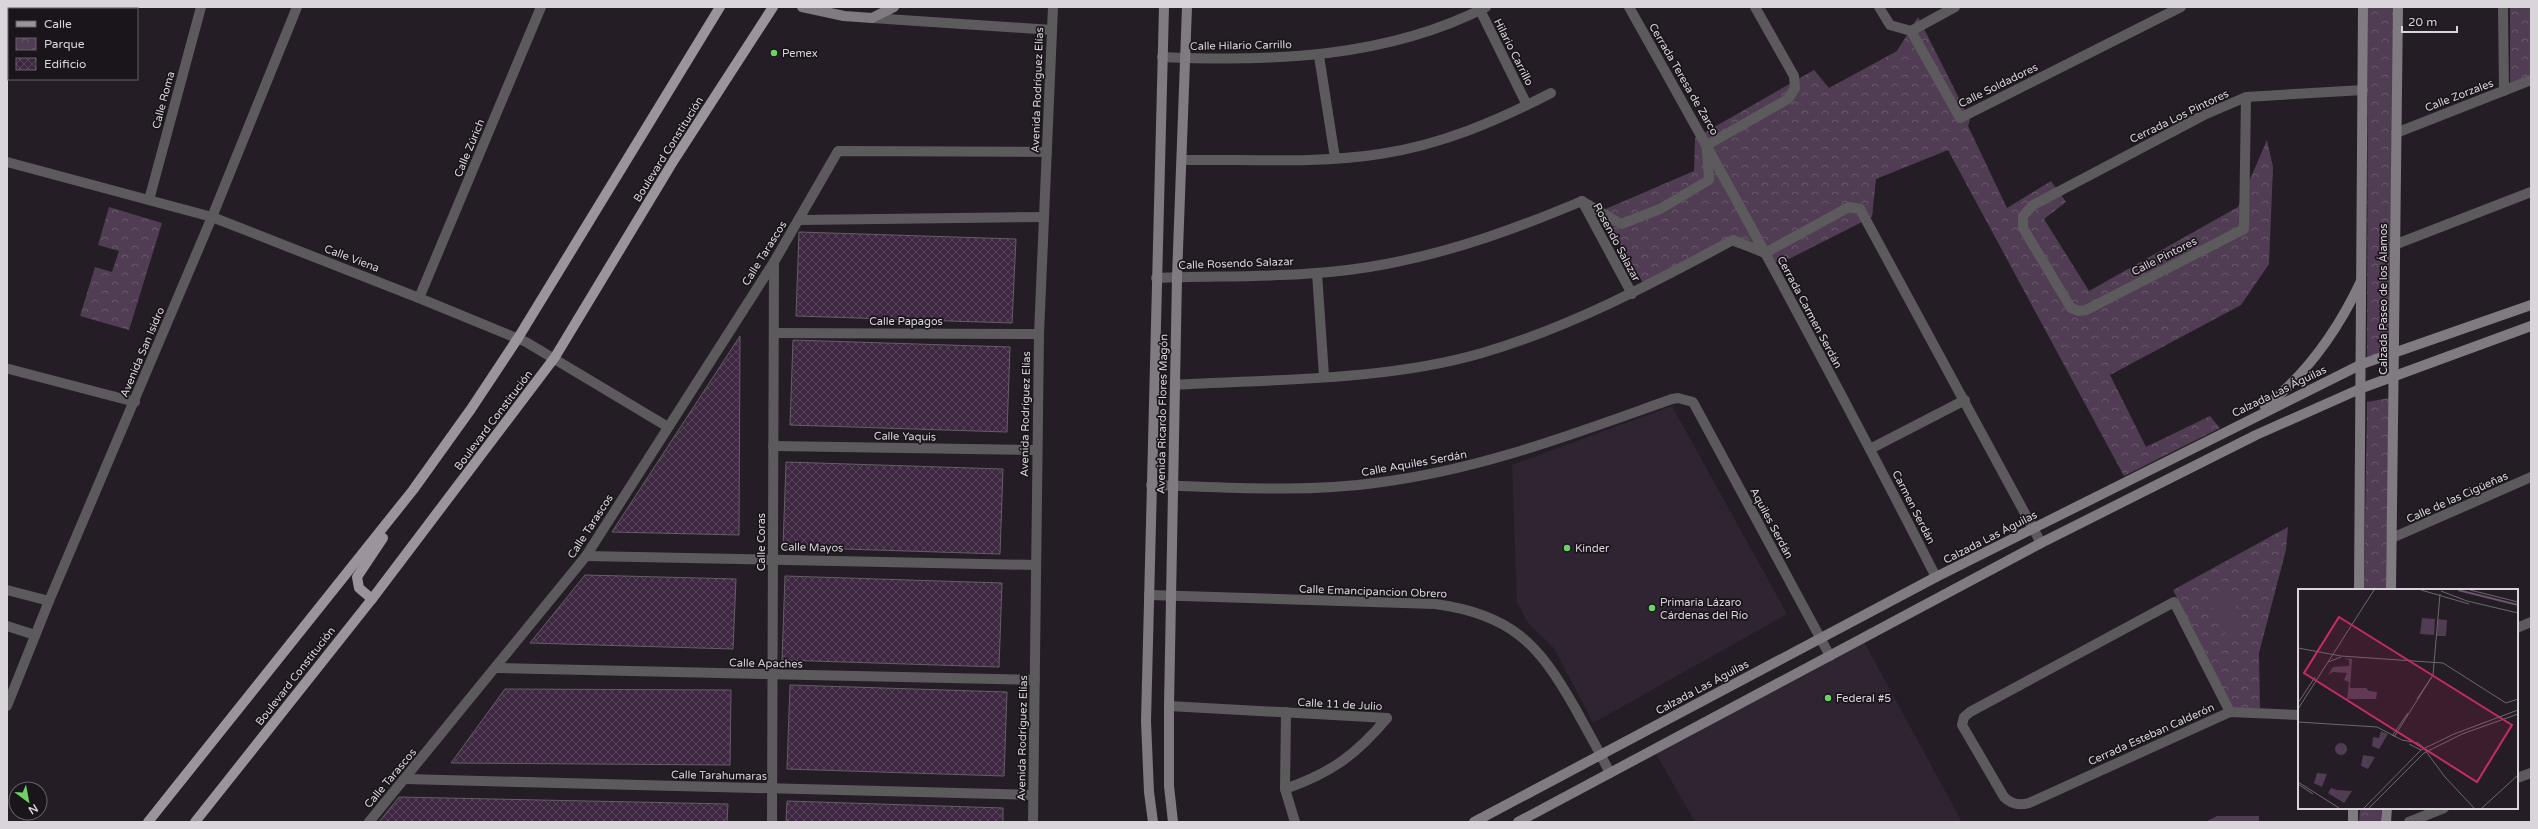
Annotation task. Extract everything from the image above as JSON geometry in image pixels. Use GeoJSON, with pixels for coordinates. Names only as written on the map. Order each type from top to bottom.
{"type":"FeatureCollection","features":[{"type":"Feature","properties":{"kind":"main road","name":"Boulevard Constitución"},"geometry":{"type":"LineString","coordinates":[[148,822],[413,490],[472,409],[518,338],[720,7]]}},
{"type":"Feature","properties":{"kind":"main road","name":"Boulevard Constitución"},"geometry":{"type":"LineString","coordinates":[[195,822],[372,599],[555,357],[674,160],[773,7]]}},
{"type":"Feature","properties":{"kind":"main road"},"geometry":{"type":"LineString","coordinates":[[372,599],[359,588],[357,577],[364,563],[400,514],[413,490]]}},
{"type":"Feature","properties":{"kind":"street","name":"Calle Roma"},"geometry":{"type":"LineString","coordinates":[[149,200],[201,7]]}},
{"type":"Feature","properties":{"kind":"street","name":"Avenida San Isidro"},"geometry":{"type":"LineString","coordinates":[[7,706],[49,601],[135,402],[212,217],[297,7]]}},
{"type":"Feature","properties":{"kind":"street","name":"Calle Zúrich"},"geometry":{"type":"LineString","coordinates":[[419,298],[541,7]]}},
{"type":"Feature","properties":{"kind":"street"},"geometry":{"type":"LineString","coordinates":[[802,7],[837,15],[1052,30]]}},
{"type":"Feature","properties":{"kind":"street"},"geometry":{"type":"LineString","coordinates":[[872,18],[894,7]]}},
{"type":"Feature","properties":{"kind":"street","name":"Avenida Rodríguez Elías"},"geometry":{"type":"LineString","coordinates":[[1032,822],[1035,680],[1036,450],[1039,334],[1053,7]]}},
{"type":"Feature","properties":{"kind":"street","name":"Avenida Ricardo Flores Magón"},"geometry":{"type":"LineString","coordinates":[[1153,822],[1148,792],[1146,721],[1164,7]]}},
{"type":"Feature","properties":{"kind":"street","name":"Avenida Ricardo Flores Magón"},"geometry":{"type":"LineString","coordinates":[[1174,822],[1168,786],[1169,706],[1177,277],[1187,7]]}},
{"type":"Feature","properties":{"kind":"street","name":"Cerrada Teresa de Zarco"},"geometry":{"type":"LineString","coordinates":[[1629,7],[1707,145],[1788,100],[1795,88],[1794,76],[1755,7]]}},
{"type":"Feature","properties":{"kind":"street"},"geometry":{"type":"LineString","coordinates":[[1880,7],[1890,25],[1910,31],[1955,7]]}},
{"type":"Feature","properties":{"kind":"street","name":"Calle Soldadores"},"geometry":{"type":"LineString","coordinates":[[1910,31],[1960,118],[2180,7]]}},
{"type":"Feature","properties":{"kind":"street","name":"Calzada Paseo de los Álamos"},"geometry":{"type":"LineString","coordinates":[[2359,589],[2362,388],[2363,7]]}},
{"type":"Feature","properties":{"kind":"street","name":"Calzada Paseo de los Álamos"},"geometry":{"type":"LineString","coordinates":[[2391,589],[2395,376],[2394,245],[2398,7]]}},
{"type":"Feature","properties":{"kind":"street"},"geometry":{"type":"LineString","coordinates":[[2504,7],[2504,91]]}},
{"type":"Feature","properties":{"kind":"street","name":"Calle Hilario Carrillo"},"geometry":{"type":"LineString","coordinates":[[1162,57],[1320,56],[1409,37],[1483,9]]}},
{"type":"Feature","properties":{"kind":"street","name":"Hilario Carrillo"},"geometry":{"type":"LineString","coordinates":[[1483,9],[1528,105]]}},
{"type":"Feature","properties":{"kind":"street"},"geometry":{"type":"LineString","coordinates":[[1320,56],[1335,158]]}},
{"type":"Feature","properties":{"kind":"street","name":"Calle Zorzales"},"geometry":{"type":"LineString","coordinates":[[2396,133],[2531,80]]}},
{"type":"Feature","properties":{"kind":"street","name":"Cerrada Los Pintores"},"geometry":{"type":"LineString","coordinates":[[2023,216],[2040,201],[2204,114],[2246,97],[2363,90]]}},
{"type":"Feature","properties":{"kind":"street"},"geometry":{"type":"LineString","coordinates":[[1182,160],[1335,158],[1380,154],[1429,144],[1477,128],[1528,105],[1551,92]]}},
{"type":"Feature","properties":{"kind":"street","name":"Calle Pintores"},"geometry":{"type":"LineString","coordinates":[[2023,216],[2023,228],[2066,302],[2071,308],[2079,311],[2086,310],[2244,229],[2246,97]]}},
{"type":"Feature","properties":{"kind":"street"},"geometry":{"type":"LineString","coordinates":[[1582,201],[1621,224],[1660,209],[1709,180],[1707,145]]}},
{"type":"Feature","properties":{"kind":"street"},"geometry":{"type":"LineString","coordinates":[[1707,145],[1765,253]]}},
{"type":"Feature","properties":{"kind":"street","name":"Calle Tarascos"},"geometry":{"type":"LineString","coordinates":[[369,822],[497,668],[586,556],[774,262],[838,151],[1047,152]]}},
{"type":"Feature","properties":{"kind":"street","name":"Calle Viena"},"geometry":{"type":"LineString","coordinates":[[7,162],[212,217],[419,298],[518,338],[555,357],[668,427]]}},
{"type":"Feature","properties":{"kind":"street"},"geometry":{"type":"LineString","coordinates":[[2394,245],[2531,193]]}},
{"type":"Feature","properties":{"kind":"street","name":"Calle Rosendo Salazar"},"geometry":{"type":"LineString","coordinates":[[1156,278],[1317,273],[1385,265],[1453,249],[1518,228],[1582,201]]}},
{"type":"Feature","properties":{"kind":"street","name":"Rosendo Salazar"},"geometry":{"type":"LineString","coordinates":[[1582,201],[1632,294]]}},
{"type":"Feature","properties":{"kind":"street","name":"Cerrada Carmen Serdán"},"geometry":{"type":"LineString","coordinates":[[1870,449],[1765,253],[1849,207],[1860,209],[1965,400],[2041,543]]}},
{"type":"Feature","properties":{"kind":"street","name":"Calle Tarascos"},"geometry":{"type":"LineString","coordinates":[[799,220],[1044,217]]}},
{"type":"Feature","properties":{"kind":"street"},"geometry":{"type":"LineString","coordinates":[[1175,385],[1401,370],[1480,353],[1558,328],[1632,294],[1733,240],[1765,253]]}},
{"type":"Feature","properties":{"kind":"street","name":"Calle Coras"},"geometry":{"type":"LineString","coordinates":[[772,822],[774,262]]}},
{"type":"Feature","properties":{"kind":"street"},"geometry":{"type":"LineString","coordinates":[[1317,273],[1324,376]]}},
{"type":"Feature","properties":{"kind":"street"},"geometry":{"type":"LineString","coordinates":[[2251,418],[2300,375],[2328,342],[2347,311],[2362,277]]}},
{"type":"Feature","properties":{"kind":"street","name":"Calzada Las Águilas"},"geometry":{"type":"LineString","coordinates":[[1474,822],[1936,577],[2251,418],[2362,364],[2395,354],[2531,305]]}},
{"type":"Feature","properties":{"kind":"street"},"geometry":{"type":"LineString","coordinates":[[1518,822],[2041,543],[2256,435],[2362,388],[2531,326]]}},
{"type":"Feature","properties":{"kind":"street","name":"Calle Papagos"},"geometry":{"type":"LineString","coordinates":[[774,333],[1039,334]]}},
{"type":"Feature","properties":{"kind":"street"},"geometry":{"type":"LineString","coordinates":[[9,369],[135,402]]}},
{"type":"Feature","properties":{"kind":"street","name":"Calle Aquiles Serdán"},"geometry":{"type":"LineString","coordinates":[[1151,486],[1306,488],[1397,480],[1450,471],[1532,450],[1672,399],[1678,398],[1693,402]]}},
{"type":"Feature","properties":{"kind":"street"},"geometry":{"type":"LineString","coordinates":[[1870,449],[1965,400]]}},
{"type":"Feature","properties":{"kind":"street","name":"Aquiles Serdán"},"geometry":{"type":"LineString","coordinates":[[1693,402],[1830,656]]}},
{"type":"Feature","properties":{"kind":"street","name":"Calle Yaquis"},"geometry":{"type":"LineString","coordinates":[[773,446],[1036,450]]}},
{"type":"Feature","properties":{"kind":"street","name":"Carmen Serdán"},"geometry":{"type":"LineString","coordinates":[[1870,449],[1936,577]]}},
{"type":"Feature","properties":{"kind":"street","name":"Calle de las Cigüeñas"},"geometry":{"type":"LineString","coordinates":[[2392,538],[2531,477]]}},
{"type":"Feature","properties":{"kind":"street","name":"Calle Mayos"},"geometry":{"type":"LineString","coordinates":[[586,556],[773,558],[1036,565]]}},
{"type":"Feature","properties":{"kind":"street"},"geometry":{"type":"LineString","coordinates":[[7,590],[49,601]]}},
{"type":"Feature","properties":{"kind":"street","name":"Calle Emancipancion Obrero"},"geometry":{"type":"LineString","coordinates":[[1149,595],[1435,604],[1458,607],[1492,618],[1517,634],[1541,654],[1558,677],[1610,774]]}},
{"type":"Feature","properties":{"kind":"street","name":"Cerrada Esteban Calderón"},"geometry":{"type":"LineString","coordinates":[[2174,602],[2230,712],[2023,804],[2009,802],[2004,797],[1962,725],[1964,717],[1970,712],[2174,602]]}},
{"type":"Feature","properties":{"kind":"street"},"geometry":{"type":"LineString","coordinates":[[2518,628],[2531,622]]}},
{"type":"Feature","properties":{"kind":"street"},"geometry":{"type":"LineString","coordinates":[[7,626],[35,635]]}},
{"type":"Feature","properties":{"kind":"street","name":"Calle Apaches"},"geometry":{"type":"LineString","coordinates":[[497,668],[1035,680]]}},
{"type":"Feature","properties":{"kind":"street","name":"Calle 11 de Julio"},"geometry":{"type":"LineString","coordinates":[[1169,706],[1387,718],[1366,742],[1342,763],[1314,779],[1285,789]]}},
{"type":"Feature","properties":{"kind":"street","name":"Calle 11 de Julio"},"geometry":{"type":"LineString","coordinates":[[1286,712],[1285,789],[1295,822]]}},
{"type":"Feature","properties":{"kind":"street"},"geometry":{"type":"LineString","coordinates":[[2230,712],[2298,715]]}},
{"type":"Feature","properties":{"kind":"street"},"geometry":{"type":"LineString","coordinates":[[2518,778],[2531,773]]}},
{"type":"Feature","properties":{"kind":"street","name":"Calle Tarahumaras"},"geometry":{"type":"LineString","coordinates":[[405,779],[1033,795]]}},
{"type":"Feature","properties":{"kind":"street"},"geometry":{"type":"LineString","coordinates":[[2353,809],[2353,822]]}},
{"type":"Feature","properties":{"kind":"street"},"geometry":{"type":"LineString","coordinates":[[2386,822],[2387,809]]}},
{"type":"Feature","properties":{"kind":"street"},"geometry":{"type":"LineString","coordinates":[[2409,822],[2442,809]]}},
{"type":"Feature","properties":{"kind":"shaded area"},"geometry":{"type":"Polygon","coordinates":[[[1672,406],[1787,614],[1593,723],[1554,648],[1528,623],[1517,602],[1512,465],[1672,406]]]}},
{"type":"Feature","properties":{"kind":"shaded area","name":"Federal #5"},"geometry":{"type":"Polygon","coordinates":[[[1864,642],[1962,822],[1695,822],[1656,754],[1864,642]]]}},
{"type":"Feature","properties":{"kind":"green space"},"geometry":{"type":"Polygon","coordinates":[[[2368,7],[2394,7],[2390,350],[2367,357],[2368,7]]]}},
{"type":"Feature","properties":{"kind":"green space"},"geometry":{"type":"Polygon","coordinates":[[[2510,7],[2531,7],[2531,77],[2510,85],[2510,7]]]}},
{"type":"Feature","properties":{"kind":"green space"},"geometry":{"type":"Polygon","coordinates":[[[1918,17],[1970,120],[1968,126],[2007,208],[2051,181],[2066,202],[2044,219],[2089,291],[2238,207],[2267,140],[2273,167],[2269,264],[2241,305],[2110,375],[2146,447],[2210,416],[2220,428],[2124,476],[1948,150],[1876,179],[1872,217],[1781,263],[1730,245],[1647,290],[1601,211],[1694,171],[1695,138],[1814,70],[1829,88],[1897,51],[1918,17]]]}},
{"type":"Feature","properties":{"kind":"green space"},"geometry":{"type":"Polygon","coordinates":[[[109,207],[162,223],[129,330],[80,316],[95,267],[112,272],[119,251],[98,245],[109,207]]]}},
{"type":"Feature","properties":{"kind":"green space"},"geometry":{"type":"Polygon","coordinates":[[[2389,398],[2386,589],[2364,589],[2367,402],[2389,398]]]}},
{"type":"Feature","properties":{"kind":"green space"},"geometry":{"type":"Polygon","coordinates":[[[2288,527],[2286,550],[2259,653],[2260,708],[2233,708],[2173,590],[2288,527]]]}},
{"type":"Feature","properties":{"kind":"green space"},"geometry":{"type":"Polygon","coordinates":[[[2226,589],[2246,625],[2227,636],[2208,599],[2226,589]]]}},
{"type":"Feature","properties":{"kind":"green space"},"geometry":{"type":"Polygon","coordinates":[[[2360,809],[2381,809],[2381,822],[2359,822],[2360,809]]]}},
{"type":"Feature","properties":{"kind":"green space"},"geometry":{"type":"Polygon","coordinates":[[[2217,816],[2259,816],[2259,822],[2205,822],[2217,816]]]}},
{"type":"Feature","properties":{"kind":"building"},"geometry":{"type":"Polygon","coordinates":[[[799,232],[1016,239],[1012,323],[796,316],[799,232]]]}},
{"type":"Feature","properties":{"kind":"building"},"geometry":{"type":"Polygon","coordinates":[[[740,336],[739,535],[612,532],[740,336]]]}},
{"type":"Feature","properties":{"kind":"building"},"geometry":{"type":"Polygon","coordinates":[[[793,340],[1010,347],[1007,432],[790,425],[793,340]]]}},
{"type":"Feature","properties":{"kind":"building"},"geometry":{"type":"Polygon","coordinates":[[[786,462],[1003,469],[1000,554],[783,547],[786,462]]]}},
{"type":"Feature","properties":{"kind":"building"},"geometry":{"type":"Polygon","coordinates":[[[585,575],[736,579],[733,649],[530,643],[585,575]]]}},
{"type":"Feature","properties":{"kind":"building"},"geometry":{"type":"Polygon","coordinates":[[[785,576],[1002,583],[999,667],[782,660],[785,576]]]}},
{"type":"Feature","properties":{"kind":"building"},"geometry":{"type":"Polygon","coordinates":[[[790,685],[1007,692],[1004,776],[787,769],[790,685]]]}},
{"type":"Feature","properties":{"kind":"building"},"geometry":{"type":"Polygon","coordinates":[[[505,689],[731,690],[730,765],[451,763],[505,689]]]}},
{"type":"Feature","properties":{"kind":"building"},"geometry":{"type":"Polygon","coordinates":[[[399,797],[728,804],[727,822],[379,822],[399,797]]]}},
{"type":"Feature","properties":{"kind":"building"},"geometry":{"type":"Polygon","coordinates":[[[787,801],[1003,808],[1003,822],[786,822],[787,801]]]}},
{"type":"Feature","properties":{"kind":"place","name":"Pemex"},"geometry":{"type":"Point","coordinates":[774,53]}},
{"type":"Feature","properties":{"kind":"place","name":"Kinder"},"geometry":{"type":"Point","coordinates":[1567,548]}},
{"type":"Feature","properties":{"kind":"place","name":"Primaria Lázaro Cárdenas del Río"},"geometry":{"type":"Point","coordinates":[1652,608]}},
{"type":"Feature","properties":{"kind":"place","name":"Federal #5"},"geometry":{"type":"Point","coordinates":[1828,698]}}]}
